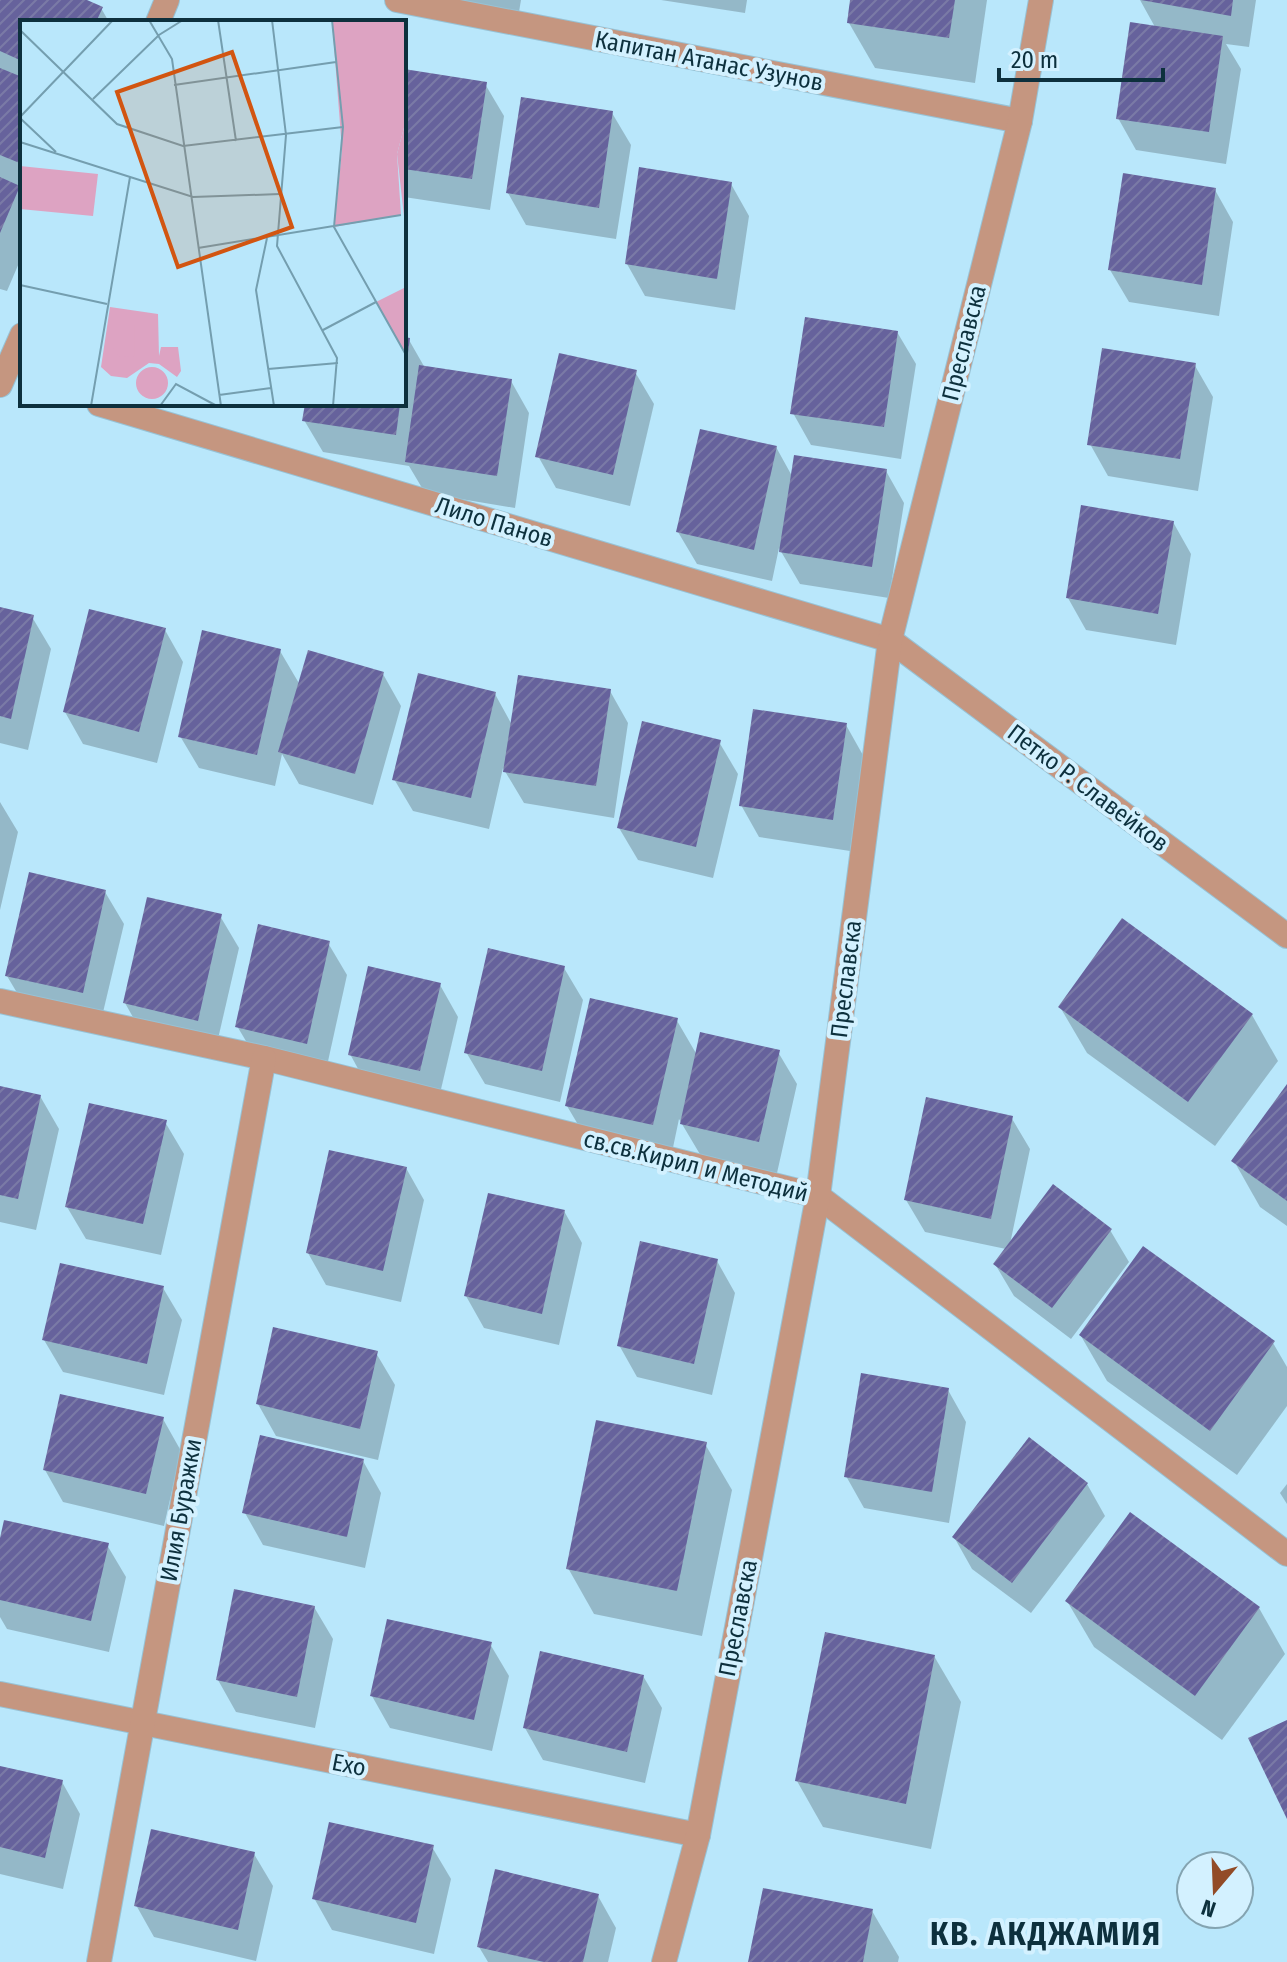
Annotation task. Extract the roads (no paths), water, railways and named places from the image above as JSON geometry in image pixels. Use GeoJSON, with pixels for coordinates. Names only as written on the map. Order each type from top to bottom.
{"type":"FeatureCollection","features":[{"type":"Feature","properties":{"kind":"street"},"geometry":{"type":"LineString","coordinates":[[159,20],[167,0]]}},
{"type":"Feature","properties":{"kind":"street","name":"Капитан Атанас Узунов"},"geometry":{"type":"LineString","coordinates":[[397,0],[1020,121]]}},
{"type":"Feature","properties":{"kind":"street","name":"Преславска"},"geometry":{"type":"LineString","coordinates":[[664,1962],[698,1835],[818,1196],[890,640],[1020,121],[1041,0]]}},
{"type":"Feature","properties":{"kind":"street"},"geometry":{"type":"LineString","coordinates":[[9,381],[20,342]]}},
{"type":"Feature","properties":{"kind":"street","name":"Лило Панов"},"geometry":{"type":"LineString","coordinates":[[106,406],[890,640]]}},
{"type":"Feature","properties":{"kind":"street","name":"Петко Р. Славейков"},"geometry":{"type":"LineString","coordinates":[[890,640],[1287,936]]}},
{"type":"Feature","properties":{"kind":"street","name":"св.св.Кирил и Методий"},"geometry":{"type":"LineString","coordinates":[[0,1001],[264,1058],[818,1196],[1287,1554]]}},
{"type":"Feature","properties":{"kind":"street","name":"Илия Буражки"},"geometry":{"type":"LineString","coordinates":[[99,1962],[264,1058]]}},
{"type":"Feature","properties":{"kind":"street","name":"Ехо"},"geometry":{"type":"LineString","coordinates":[[0,1694],[698,1835]]}},
{"type":"Feature","properties":{"kind":"district","name":"КВ. АКДЖАМИЯ"},"geometry":{"type":"Point","coordinates":[1046,1934]}}]}
